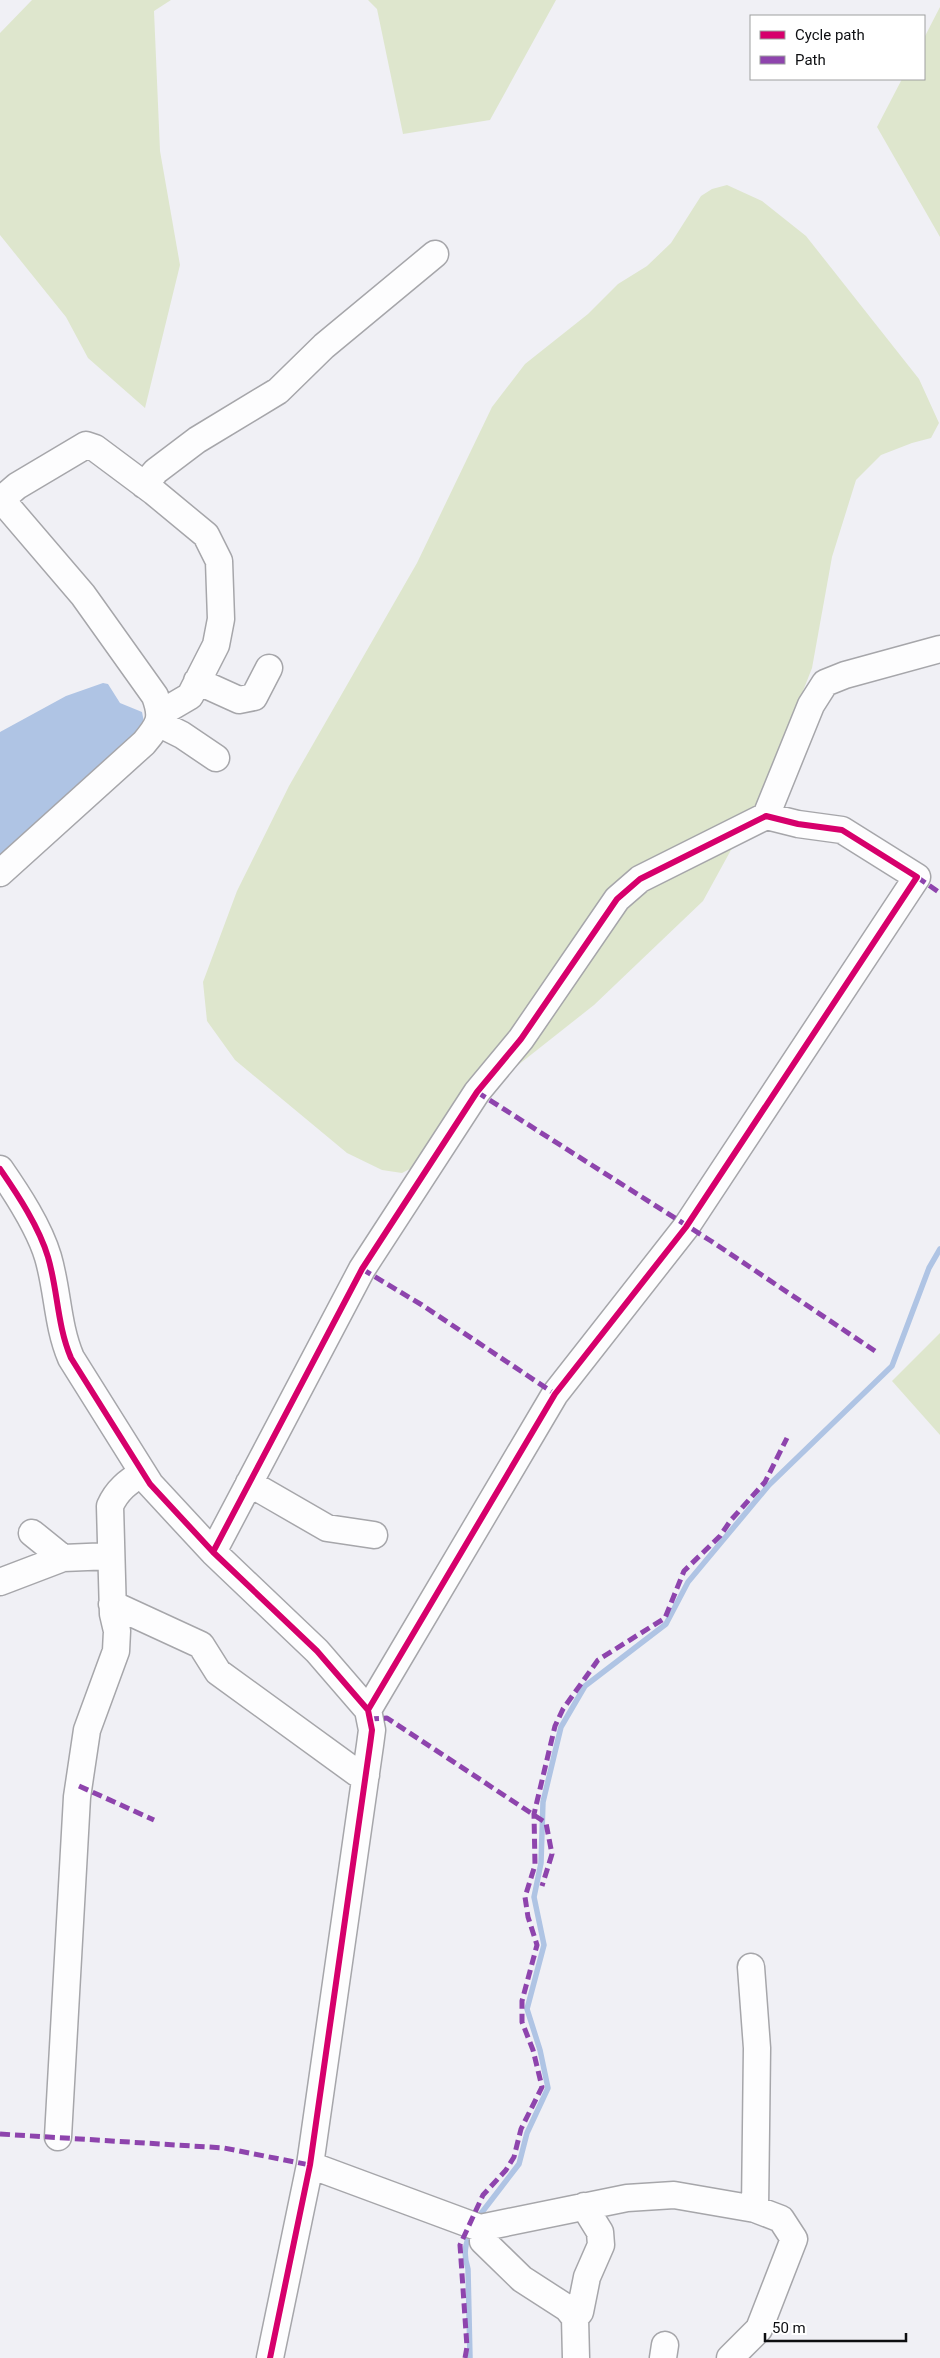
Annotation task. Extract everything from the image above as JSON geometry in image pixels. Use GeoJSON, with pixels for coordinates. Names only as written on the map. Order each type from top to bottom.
{"type":"FeatureCollection","features":[{"type":"Feature","properties":{"kind":"street"},"geometry":{"type":"LineString","coordinates":[[144,485],[156,471],[197,440],[278,391],[324,346],[435,254]]}},
{"type":"Feature","properties":{"kind":"street"},"geometry":{"type":"LineString","coordinates":[[0,873],[144,743],[156,729],[160,718],[155,696],[83,596],[1,499],[17,486],[86,445],[95,448],[206,535],[219,561],[221,619],[216,645],[190,696],[160,718]]}},
{"type":"Feature","properties":{"kind":"street"},"geometry":{"type":"LineString","coordinates":[[766,816],[811,705],[825,683],[845,675],[940,649]]}},
{"type":"Feature","properties":{"kind":"street"},"geometry":{"type":"LineString","coordinates":[[197,681],[239,700],[254,697],[269,668]]}},
{"type":"Feature","properties":{"kind":"street"},"geometry":{"type":"LineString","coordinates":[[160,718],[216,758]]}},
{"type":"Feature","properties":{"kind":"street"},"geometry":{"type":"LineString","coordinates":[[213,1552],[362,1269],[477,1092],[521,1039],[617,899],[640,879],[766,816],[798,824],[842,830],[917,877],[686,1227],[555,1394],[368,1710]]}},
{"type":"Feature","properties":{"kind":"street"},"geometry":{"type":"LineString","coordinates":[[0,1169],[34,1225],[48,1257],[62,1336],[71,1358],[142,1473],[213,1552],[317,1651],[368,1710],[372,1730],[310,2165],[270,2358]]}},
{"type":"Feature","properties":{"kind":"street"},"geometry":{"type":"LineString","coordinates":[[58,2138],[77,1797],[87,1730],[116,1651],[118,1631],[112,1604],[110,1506],[120,1488],[142,1473]]}},
{"type":"Feature","properties":{"kind":"street"},"geometry":{"type":"LineString","coordinates":[[249,1483],[326,1528],[374,1535]]}},
{"type":"Feature","properties":{"kind":"street"},"geometry":{"type":"LineString","coordinates":[[32,1533],[63,1558]]}},
{"type":"Feature","properties":{"kind":"street"},"geometry":{"type":"LineString","coordinates":[[0,1582],[63,1558],[111,1556]]}},
{"type":"Feature","properties":{"kind":"street"},"geometry":{"type":"LineString","coordinates":[[112,1604],[201,1645],[218,1672],[357,1773],[366,1775]]}},
{"type":"Feature","properties":{"kind":"street"},"geometry":{"type":"LineString","coordinates":[[752,1968],[757,2048],[755,2209]]}},
{"type":"Feature","properties":{"kind":"street"},"geometry":{"type":"LineString","coordinates":[[310,2165],[480,2228],[627,2198],[674,2195],[755,2209],[781,2219],[794,2239],[759,2329],[730,2358]]}},
{"type":"Feature","properties":{"kind":"street"},"geometry":{"type":"LineString","coordinates":[[576,2358],[575,2318],[580,2312],[587,2277],[601,2245],[600,2232],[584,2206]]}},
{"type":"Feature","properties":{"kind":"street"},"geometry":{"type":"LineString","coordinates":[[484,2227],[482,2241],[522,2279],[560,2303],[575,2318]]}},
{"type":"Feature","properties":{"kind":"green space"},"geometry":{"type":"Polygon","coordinates":[[[32,0],[171,0],[154,11],[160,151],[180,265],[145,408],[88,358],[66,317],[0,235],[0,33],[32,0]]]}},
{"type":"Feature","properties":{"kind":"green space"},"geometry":{"type":"Polygon","coordinates":[[[368,0],[556,0],[490,120],[403,134],[377,9],[368,0]]]}},
{"type":"Feature","properties":{"kind":"green space"},"geometry":{"type":"Polygon","coordinates":[[[940,7],[940,237],[877,127],[901,80],[925,80],[925,36],[940,7]]]}},
{"type":"Feature","properties":{"kind":"green space"},"geometry":{"type":"Polygon","coordinates":[[[727,185],[762,201],[806,236],[919,379],[939,423],[931,438],[881,455],[856,480],[832,557],[812,668],[765,788],[703,901],[594,1005],[513,1069],[425,1161],[402,1173],[382,1170],[347,1153],[235,1060],[207,1021],[203,982],[237,891],[289,786],[417,563],[492,407],[525,364],[588,314],[618,284],[647,266],[671,243],[701,196],[712,189],[727,185]]]}},
{"type":"Feature","properties":{"kind":"green space"},"geometry":{"type":"Polygon","coordinates":[[[940,1333],[940,1435],[892,1381],[940,1333]]]}},
{"type":"Feature","properties":{"kind":"water"},"geometry":{"type":"Polygon","coordinates":[[[103,683],[108,684],[120,703],[142,712],[144,722],[132,737],[0,859],[0,732],[66,696],[103,683]]]}},
{"type":"Feature","properties":{"kind":"waterway"},"geometry":{"type":"LineString","coordinates":[[476,2220],[519,2164],[527,2133],[548,2088],[540,2050],[527,2009],[544,1945],[534,1897],[541,1863],[543,1802],[561,1727],[585,1686],[666,1624],[688,1582],[769,1485],[892,1366],[929,1268],[940,1249]]}},
{"type":"Feature","properties":{"kind":"waterway"},"geometry":{"type":"LineString","coordinates":[[470,2358],[468,2269],[465,2254],[471,2230]]}},
{"type":"Feature","properties":{"kind":"marked path"},"geometry":{"type":"LineString","coordinates":[[917,877],[940,893]]}},
{"type":"Feature","properties":{"kind":"marked path"},"geometry":{"type":"LineString","coordinates":[[477,1092],[711,1241],[875,1351]]}},
{"type":"Feature","properties":{"kind":"marked path"},"geometry":{"type":"LineString","coordinates":[[362,1269],[422,1305],[555,1394]]}},
{"type":"Feature","properties":{"kind":"marked path"},"geometry":{"type":"LineString","coordinates":[[465,2358],[467,2347],[460,2245],[483,2195],[506,2170],[514,2157],[521,2129],[542,2087],[533,2050],[522,2022],[522,2001],[537,1945],[528,1917],[525,1897],[535,1865],[534,1814],[555,1726],[563,1709],[598,1660],[665,1618],[684,1571],[720,1536],[731,1520],[765,1482],[787,1438]]}},
{"type":"Feature","properties":{"kind":"marked path"},"geometry":{"type":"LineString","coordinates":[[369,1719],[387,1718],[546,1823],[552,1854],[542,1886]]}},
{"type":"Feature","properties":{"kind":"marked path"},"geometry":{"type":"LineString","coordinates":[[79,1786],[154,1820]]}},
{"type":"Feature","properties":{"kind":"marked path"},"geometry":{"type":"LineString","coordinates":[[0,2134],[224,2148],[310,2165]]}},
{"type":"Feature","properties":{"kind":"cycle path"},"geometry":{"type":"LineString","coordinates":[[213,1552],[362,1269],[477,1092],[521,1039],[617,899],[640,879],[766,816],[798,824],[842,830],[917,877],[686,1227],[555,1394],[368,1710]]}},
{"type":"Feature","properties":{"kind":"cycle path"},"geometry":{"type":"LineString","coordinates":[[0,1169],[27,1212],[44,1246],[51,1270],[66,1346],[71,1358],[150,1484],[213,1552],[317,1651],[368,1710],[372,1730],[310,2165],[270,2358]]}}]}
